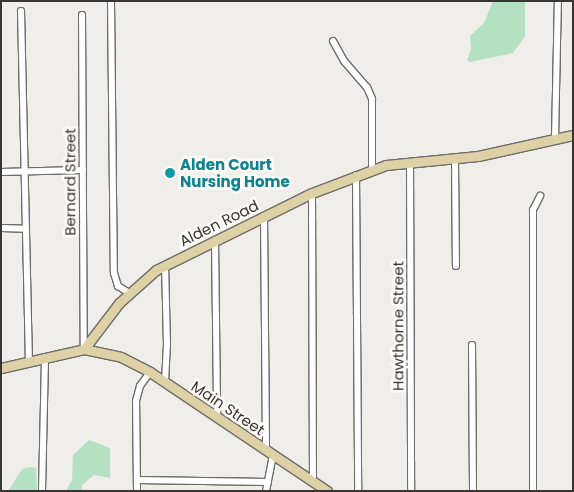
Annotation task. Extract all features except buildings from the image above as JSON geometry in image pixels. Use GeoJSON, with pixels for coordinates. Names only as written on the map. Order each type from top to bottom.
{"type":"FeatureCollection","features":[{"type":"Feature","properties":{"kind":"main road","name":"Alden Road"},"geometry":{"type":"LineString","coordinates":[[84,349],[129,293],[165,265],[312,193],[372,169],[410,162],[454,159],[573,135]]}},
{"type":"Feature","properties":{"kind":"main road","name":"Main Street"},"geometry":{"type":"LineString","coordinates":[[84,349],[111,354],[150,372],[327,491]]}},
{"type":"Feature","properties":{"kind":"main road"},"geometry":{"type":"LineString","coordinates":[[1,368],[84,349]]}},
{"type":"Feature","properties":{"kind":"street"},"geometry":{"type":"LineString","coordinates":[[111,1],[114,273],[118,286],[129,293]]}},
{"type":"Feature","properties":{"kind":"street"},"geometry":{"type":"LineString","coordinates":[[556,139],[558,1]]}},
{"type":"Feature","properties":{"kind":"street"},"geometry":{"type":"LineString","coordinates":[[21,11],[29,361]]}},
{"type":"Feature","properties":{"kind":"street","name":"Bernard Street"},"geometry":{"type":"LineString","coordinates":[[82,15],[84,349]]}},
{"type":"Feature","properties":{"kind":"street"},"geometry":{"type":"LineString","coordinates":[[333,41],[344,61],[371,94],[372,169]]}},
{"type":"Feature","properties":{"kind":"street"},"geometry":{"type":"LineString","coordinates":[[454,159],[456,266]]}},
{"type":"Feature","properties":{"kind":"street","name":"Hawthorne Street"},"geometry":{"type":"LineString","coordinates":[[410,162],[411,491]]}},
{"type":"Feature","properties":{"kind":"street"},"geometry":{"type":"LineString","coordinates":[[1,172],[83,170]]}},
{"type":"Feature","properties":{"kind":"street"},"geometry":{"type":"LineString","coordinates":[[356,174],[358,491]]}},
{"type":"Feature","properties":{"kind":"street"},"geometry":{"type":"LineString","coordinates":[[312,193],[313,481]]}},
{"type":"Feature","properties":{"kind":"street"},"geometry":{"type":"LineString","coordinates":[[533,491],[533,210],[540,196]]}},
{"type":"Feature","properties":{"kind":"street"},"geometry":{"type":"LineString","coordinates":[[264,216],[269,452],[266,491]]}},
{"type":"Feature","properties":{"kind":"street"},"geometry":{"type":"LineString","coordinates":[[1,228],[26,229]]}},
{"type":"Feature","properties":{"kind":"street"},"geometry":{"type":"LineString","coordinates":[[214,240],[217,416]]}},
{"type":"Feature","properties":{"kind":"street"},"geometry":{"type":"LineString","coordinates":[[165,265],[167,345],[165,382]]}},
{"type":"Feature","properties":{"kind":"street"},"geometry":{"type":"LineString","coordinates":[[472,345],[473,491]]}},
{"type":"Feature","properties":{"kind":"street"},"geometry":{"type":"LineString","coordinates":[[42,491],[45,357]]}},
{"type":"Feature","properties":{"kind":"street"},"geometry":{"type":"LineString","coordinates":[[137,491],[136,400],[140,386],[150,372]]}},
{"type":"Feature","properties":{"kind":"street"},"geometry":{"type":"LineString","coordinates":[[137,480],[268,482]]}},
{"type":"Feature","properties":{"kind":"green space"},"geometry":{"type":"Polygon","coordinates":[[[493,1],[525,1],[525,36],[513,53],[470,62],[467,60],[471,49],[470,36],[484,23],[493,1]]]}},
{"type":"Feature","properties":{"kind":"green space"},"geometry":{"type":"Polygon","coordinates":[[[89,440],[110,448],[110,478],[94,475],[82,485],[82,491],[66,491],[72,480],[73,455],[89,440]]]}},
{"type":"Feature","properties":{"kind":"green space"},"geometry":{"type":"Polygon","coordinates":[[[36,468],[37,491],[8,491],[22,469],[36,468]]]}},
{"type":"Feature","properties":{"kind":"place","name":"Alden Court Nursing Home"},"geometry":{"type":"Point","coordinates":[170,173]}}]}
